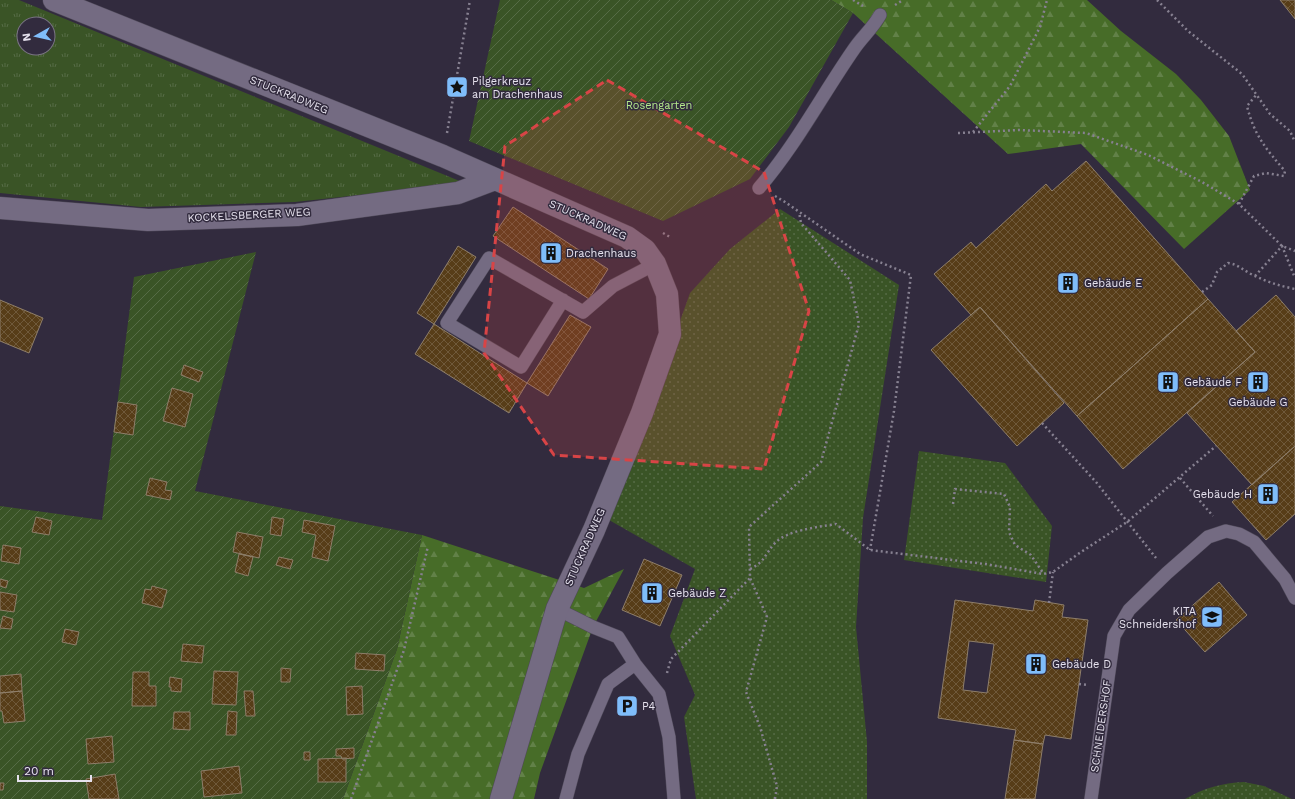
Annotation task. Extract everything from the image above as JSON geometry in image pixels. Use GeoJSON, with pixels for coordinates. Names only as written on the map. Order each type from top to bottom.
{"type":"FeatureCollection","features":[{"type":"Feature","properties":{"kind":"street","name":"STUCKRADWEG"},"geometry":{"type":"LineString","coordinates":[[54,0],[443,156],[627,237],[645,250],[655,264],[668,294],[670,334],[642,413],[594,530],[557,609],[501,799]]}},
{"type":"Feature","properties":{"kind":"street","name":"KOCKELSBERGER WEG"},"geometry":{"type":"LineString","coordinates":[[0,208],[148,220],[297,214],[458,194],[495,179]]}},
{"type":"Feature","properties":{"kind":"lane"},"geometry":{"type":"LineString","coordinates":[[759,188],[778,166],[806,126],[855,48],[874,26],[880,15]]}},
{"type":"Feature","properties":{"kind":"lane"},"geometry":{"type":"LineString","coordinates":[[563,300],[520,366],[448,323],[489,258],[563,300],[582,312],[613,286],[655,264]]}},
{"type":"Feature","properties":{"kind":"lane"},"geometry":{"type":"LineString","coordinates":[[1226,531],[1239,534],[1254,542],[1284,579],[1295,598]]}},
{"type":"Feature","properties":{"kind":"lane","name":"SCHNEIDERSHOF"},"geometry":{"type":"LineString","coordinates":[[1091,799],[1114,636],[1129,610],[1168,573],[1208,537],[1226,531]]}},
{"type":"Feature","properties":{"kind":"lane"},"geometry":{"type":"LineString","coordinates":[[557,609],[593,627],[618,637],[635,664],[659,694],[669,738],[674,799]]}},
{"type":"Feature","properties":{"kind":"lane"},"geometry":{"type":"LineString","coordinates":[[566,799],[578,754],[608,684],[635,664]]}},
{"type":"Feature","properties":{"kind":"path"},"geometry":{"type":"LineString","coordinates":[[443,156],[470,0]]}},
{"type":"Feature","properties":{"kind":"path"},"geometry":{"type":"LineString","coordinates":[[973,132],[1010,86],[1040,27],[1047,0]]}},
{"type":"Feature","properties":{"kind":"path"},"geometry":{"type":"LineString","coordinates":[[1157,0],[1188,31],[1242,74],[1270,114],[1290,131],[1295,142]]}},
{"type":"Feature","properties":{"kind":"path"},"geometry":{"type":"LineString","coordinates":[[1239,204],[1254,176],[1266,174],[1284,176],[1285,171],[1265,149],[1251,123],[1247,106],[1256,94]]}},
{"type":"Feature","properties":{"kind":"path"},"geometry":{"type":"LineString","coordinates":[[958,133],[1019,130],[1086,133],[1148,155],[1202,182],[1239,204],[1282,246],[1295,251]]}},
{"type":"Feature","properties":{"kind":"path"},"geometry":{"type":"LineString","coordinates":[[759,188],[785,202],[860,254],[911,275],[894,411],[870,550]]}},
{"type":"Feature","properties":{"kind":"path"},"geometry":{"type":"LineString","coordinates":[[775,799],[777,786],[760,728],[746,692],[767,617],[750,578],[749,526],[821,462],[859,324],[850,280],[801,223],[799,212]]}},
{"type":"Feature","properties":{"kind":"path"},"geometry":{"type":"LineString","coordinates":[[1255,276],[1282,246]]}},
{"type":"Feature","properties":{"kind":"path"},"geometry":{"type":"LineString","coordinates":[[1282,246],[1295,278]]}},
{"type":"Feature","properties":{"kind":"path"},"geometry":{"type":"LineString","coordinates":[[1202,292],[1212,285],[1217,272],[1228,263],[1235,264],[1255,276],[1277,286],[1295,289]]}},
{"type":"Feature","properties":{"kind":"path"},"geometry":{"type":"LineString","coordinates":[[1042,423],[1096,482],[1168,573]]}},
{"type":"Feature","properties":{"kind":"path"},"geometry":{"type":"LineString","coordinates":[[750,570],[758,565],[776,542],[796,531],[836,524],[870,550],[985,564],[1043,574],[1053,572],[1128,522],[1216,446]]}},
{"type":"Feature","properties":{"kind":"path"},"geometry":{"type":"LineString","coordinates":[[1180,478],[1226,531]]}},
{"type":"Feature","properties":{"kind":"path"},"geometry":{"type":"LineString","coordinates":[[953,504],[955,488],[1004,494],[1010,507],[1009,532],[1015,545],[1031,555],[1043,574]]}},
{"type":"Feature","properties":{"kind":"path"},"geometry":{"type":"LineString","coordinates":[[351,799],[404,650],[428,546]]}},
{"type":"Feature","properties":{"kind":"path"},"geometry":{"type":"LineString","coordinates":[[1049,603],[1053,572]]}},
{"type":"Feature","properties":{"kind":"path"},"geometry":{"type":"LineString","coordinates":[[659,694],[671,659],[750,578]]}},
{"type":"Feature","properties":{"kind":"highlighted area"},"geometry":{"type":"Polygon","coordinates":[[[607,80],[764,172],[809,311],[764,469],[554,455],[484,353],[505,146],[607,80]]]}},
{"type":"Feature","properties":{"kind":"green space"},"geometry":{"type":"Polygon","coordinates":[[[0,0],[19,0],[462,182],[433,187],[295,202],[141,207],[0,193],[0,0]]]}},
{"type":"Feature","properties":{"kind":"green space","name":"Rosengarten"},"geometry":{"type":"Polygon","coordinates":[[[500,0],[831,0],[853,13],[789,127],[750,179],[663,221],[469,141],[500,0]]]}},
{"type":"Feature","properties":{"kind":"green space"},"geometry":{"type":"Polygon","coordinates":[[[831,0],[1087,0],[1121,31],[1176,74],[1201,100],[1229,136],[1250,190],[1184,249],[1081,144],[1008,154],[853,13],[831,0]]]}},
{"type":"Feature","properties":{"kind":"green space"},"geometry":{"type":"Polygon","coordinates":[[[780,209],[899,285],[863,518],[856,627],[867,742],[867,799],[696,799],[684,717],[695,695],[670,636],[695,569],[609,520],[690,293],[730,249],[780,209]]]}},
{"type":"Feature","properties":{"kind":"green space"},"geometry":{"type":"Polygon","coordinates":[[[256,252],[195,491],[422,535],[397,649],[343,799],[0,799],[0,506],[102,520],[134,277],[256,252]]]}},
{"type":"Feature","properties":{"kind":"green space"},"geometry":{"type":"Polygon","coordinates":[[[919,451],[1005,463],[1052,526],[1046,582],[904,560],[919,451]]]}},
{"type":"Feature","properties":{"kind":"green space"},"geometry":{"type":"Polygon","coordinates":[[[422,535],[584,588],[624,569],[593,627],[540,773],[534,799],[343,799],[397,649],[422,535]]]}},
{"type":"Feature","properties":{"kind":"green space"},"geometry":{"type":"Polygon","coordinates":[[[1244,782],[1264,786],[1292,799],[1185,799],[1213,787],[1244,782]]]}},
{"type":"Feature","properties":{"kind":"building"},"geometry":{"type":"Polygon","coordinates":[[[1280,0],[1295,0],[1295,19],[1280,0]]]}},
{"type":"Feature","properties":{"kind":"building","name":"Gebäude E"},"geometry":{"type":"Polygon","coordinates":[[[1086,161],[1208,299],[1077,416],[980,307],[971,315],[934,274],[971,242],[976,248],[1046,184],[1052,191],[1086,161]]]}},
{"type":"Feature","properties":{"kind":"building","name":"Drachenhaus"},"geometry":{"type":"Polygon","coordinates":[[[513,207],[608,269],[589,299],[493,236],[513,207]]]}},
{"type":"Feature","properties":{"kind":"building"},"geometry":{"type":"Polygon","coordinates":[[[458,246],[476,257],[434,324],[417,313],[458,246]]]}},
{"type":"Feature","properties":{"kind":"building","name":"Gebäude G"},"geometry":{"type":"Polygon","coordinates":[[[1276,295],[1295,317],[1295,446],[1252,485],[1187,413],[1255,352],[1236,331],[1276,295]]]}},
{"type":"Feature","properties":{"kind":"building","name":"Gebäude F"},"geometry":{"type":"Polygon","coordinates":[[[1208,299],[1255,352],[1123,469],[1077,416],[1208,299]]]}},
{"type":"Feature","properties":{"kind":"building"},"geometry":{"type":"Polygon","coordinates":[[[0,300],[43,318],[29,353],[0,341],[0,300]]]}},
{"type":"Feature","properties":{"kind":"building"},"geometry":{"type":"Polygon","coordinates":[[[980,307],[1064,403],[1017,446],[931,350],[980,307]]]}},
{"type":"Feature","properties":{"kind":"building"},"geometry":{"type":"Polygon","coordinates":[[[570,315],[591,327],[548,396],[527,383],[570,315]]]}},
{"type":"Feature","properties":{"kind":"building"},"geometry":{"type":"Polygon","coordinates":[[[434,324],[527,383],[509,413],[415,354],[434,324]]]}},
{"type":"Feature","properties":{"kind":"building"},"geometry":{"type":"Polygon","coordinates":[[[184,365],[203,372],[199,382],[181,375],[184,365]]]}},
{"type":"Feature","properties":{"kind":"building"},"geometry":{"type":"Polygon","coordinates":[[[172,388],[193,394],[185,427],[163,421],[172,388]]]}},
{"type":"Feature","properties":{"kind":"building"},"geometry":{"type":"Polygon","coordinates":[[[118,402],[137,405],[133,435],[114,432],[118,402]]]}},
{"type":"Feature","properties":{"kind":"building","name":"Gebäude H"},"geometry":{"type":"Polygon","coordinates":[[[1295,446],[1295,514],[1266,540],[1232,502],[1295,446]]]}},
{"type":"Feature","properties":{"kind":"building"},"geometry":{"type":"Polygon","coordinates":[[[150,478],[167,482],[165,490],[172,491],[170,500],[146,495],[150,478]]]}},
{"type":"Feature","properties":{"kind":"building"},"geometry":{"type":"Polygon","coordinates":[[[36,517],[52,521],[49,535],[32,532],[36,517]]]}},
{"type":"Feature","properties":{"kind":"building"},"geometry":{"type":"Polygon","coordinates":[[[272,517],[284,519],[281,536],[270,534],[272,517]]]}},
{"type":"Feature","properties":{"kind":"building"},"geometry":{"type":"Polygon","coordinates":[[[304,520],[335,526],[328,561],[312,557],[316,535],[302,532],[304,520]]]}},
{"type":"Feature","properties":{"kind":"building"},"geometry":{"type":"Polygon","coordinates":[[[237,532],[263,537],[259,558],[233,552],[237,532]]]}},
{"type":"Feature","properties":{"kind":"building"},"geometry":{"type":"Polygon","coordinates":[[[3,545],[21,548],[19,564],[1,561],[3,545]]]}},
{"type":"Feature","properties":{"kind":"building"},"geometry":{"type":"Polygon","coordinates":[[[239,554],[253,557],[248,576],[235,572],[239,554]]]}},
{"type":"Feature","properties":{"kind":"building"},"geometry":{"type":"Polygon","coordinates":[[[279,557],[293,560],[290,569],[276,565],[279,557]]]}},
{"type":"Feature","properties":{"kind":"building","name":"Gebäude Z"},"geometry":{"type":"Polygon","coordinates":[[[644,559],[682,575],[660,626],[622,610],[644,559]]]}},
{"type":"Feature","properties":{"kind":"building"},"geometry":{"type":"Polygon","coordinates":[[[0,579],[8,581],[6,588],[0,586],[0,579]]]}},
{"type":"Feature","properties":{"kind":"building","name":"KITA Schneidershof"},"geometry":{"type":"Polygon","coordinates":[[[1219,582],[1247,615],[1205,652],[1176,620],[1219,582]]]}},
{"type":"Feature","properties":{"kind":"building"},"geometry":{"type":"Polygon","coordinates":[[[152,586],[167,590],[162,608],[142,603],[145,589],[151,590],[152,586]]]}},
{"type":"Feature","properties":{"kind":"building"},"geometry":{"type":"Polygon","coordinates":[[[0,592],[17,595],[14,612],[0,610],[0,592]]]}},
{"type":"Feature","properties":{"kind":"building","name":"Gebäude D"},"geometry":{"type":"Polygon","coordinates":[[[955,600],[1033,611],[1035,600],[1064,605],[1062,617],[1088,620],[1071,739],[1045,735],[1043,744],[1014,740],[1016,730],[938,718],[955,600]],[[969,641],[963,690],[987,693],[994,644],[969,641]]]}},
{"type":"Feature","properties":{"kind":"building"},"geometry":{"type":"Polygon","coordinates":[[[3,616],[13,619],[11,629],[0,628],[3,616]]]}},
{"type":"Feature","properties":{"kind":"building"},"geometry":{"type":"Polygon","coordinates":[[[65,629],[79,632],[76,645],[62,642],[65,629]]]}},
{"type":"Feature","properties":{"kind":"building"},"geometry":{"type":"Polygon","coordinates":[[[183,644],[204,646],[202,663],[181,661],[183,644]]]}},
{"type":"Feature","properties":{"kind":"building"},"geometry":{"type":"Polygon","coordinates":[[[356,653],[385,655],[384,671],[355,669],[356,653]]]}},
{"type":"Feature","properties":{"kind":"building"},"geometry":{"type":"Polygon","coordinates":[[[281,668],[291,669],[290,682],[281,682],[281,668]]]}},
{"type":"Feature","properties":{"kind":"building"},"geometry":{"type":"Polygon","coordinates":[[[214,671],[238,672],[236,705],[212,704],[214,671]]]}},
{"type":"Feature","properties":{"kind":"building"},"geometry":{"type":"Polygon","coordinates":[[[133,672],[149,672],[149,686],[156,686],[156,706],[132,706],[133,672]]]}},
{"type":"Feature","properties":{"kind":"building"},"geometry":{"type":"Polygon","coordinates":[[[21,674],[22,691],[0,693],[0,676],[21,674]]]}},
{"type":"Feature","properties":{"kind":"building"},"geometry":{"type":"Polygon","coordinates":[[[170,677],[182,679],[181,692],[171,691],[171,687],[169,687],[170,677]]]}},
{"type":"Feature","properties":{"kind":"building"},"geometry":{"type":"Polygon","coordinates":[[[362,686],[363,714],[347,715],[346,687],[362,686]]]}},
{"type":"Feature","properties":{"kind":"building"},"geometry":{"type":"Polygon","coordinates":[[[22,691],[25,721],[4,723],[2,711],[0,711],[0,693],[22,691]]]}},
{"type":"Feature","properties":{"kind":"building"},"geometry":{"type":"Polygon","coordinates":[[[244,691],[253,691],[255,716],[246,716],[244,691]]]}},
{"type":"Feature","properties":{"kind":"building"},"geometry":{"type":"Polygon","coordinates":[[[228,711],[237,712],[236,735],[226,735],[228,711]]]}},
{"type":"Feature","properties":{"kind":"building"},"geometry":{"type":"Polygon","coordinates":[[[174,712],[190,712],[190,730],[173,729],[174,712]]]}},
{"type":"Feature","properties":{"kind":"building"},"geometry":{"type":"Polygon","coordinates":[[[112,736],[114,762],[88,764],[86,739],[112,736]]]}},
{"type":"Feature","properties":{"kind":"building"},"geometry":{"type":"Polygon","coordinates":[[[1014,740],[1043,744],[1035,799],[1005,799],[1014,740]]]}},
{"type":"Feature","properties":{"kind":"building"},"geometry":{"type":"Polygon","coordinates":[[[354,748],[354,758],[342,759],[341,756],[336,756],[336,749],[354,748]]]}},
{"type":"Feature","properties":{"kind":"building"},"geometry":{"type":"Polygon","coordinates":[[[304,752],[310,752],[310,760],[304,760],[304,752]]]}},
{"type":"Feature","properties":{"kind":"building"},"geometry":{"type":"Polygon","coordinates":[[[346,758],[346,782],[318,782],[318,759],[346,758]]]}},
{"type":"Feature","properties":{"kind":"building"},"geometry":{"type":"Polygon","coordinates":[[[239,766],[242,793],[204,797],[201,771],[239,766]]]}},
{"type":"Feature","properties":{"kind":"building"},"geometry":{"type":"Polygon","coordinates":[[[115,774],[119,799],[89,799],[86,779],[115,774]]]}},
{"type":"Feature","properties":{"kind":"building"},"geometry":{"type":"Polygon","coordinates":[[[0,783],[4,783],[3,790],[0,790],[0,783]]]}},
{"type":"Feature","properties":{"kind":"place","name":"Pilgerkreuz am Drachenhaus"},"geometry":{"type":"Point","coordinates":[457,87]}},
{"type":"Feature","properties":{"kind":"place","name":"Drachenhaus"},"geometry":{"type":"Point","coordinates":[551,253]}},
{"type":"Feature","properties":{"kind":"place","name":"Gebäude E"},"geometry":{"type":"Point","coordinates":[1068,283]}},
{"type":"Feature","properties":{"kind":"place","name":"Gebäude F"},"geometry":{"type":"Point","coordinates":[1168,382]}},
{"type":"Feature","properties":{"kind":"place","name":"Gebäude G"},"geometry":{"type":"Point","coordinates":[1258,382]}},
{"type":"Feature","properties":{"kind":"place","name":"Gebäude H"},"geometry":{"type":"Point","coordinates":[1268,494]}},
{"type":"Feature","properties":{"kind":"place","name":"Gebäude Z"},"geometry":{"type":"Point","coordinates":[652,593]}},
{"type":"Feature","properties":{"kind":"place","name":"KITA Schneidershof"},"geometry":{"type":"Point","coordinates":[1212,617]}},
{"type":"Feature","properties":{"kind":"place","name":"Gebäude D"},"geometry":{"type":"Point","coordinates":[1036,664]}},
{"type":"Feature","properties":{"kind":"place","name":"P4"},"geometry":{"type":"Point","coordinates":[627,706]}}]}
